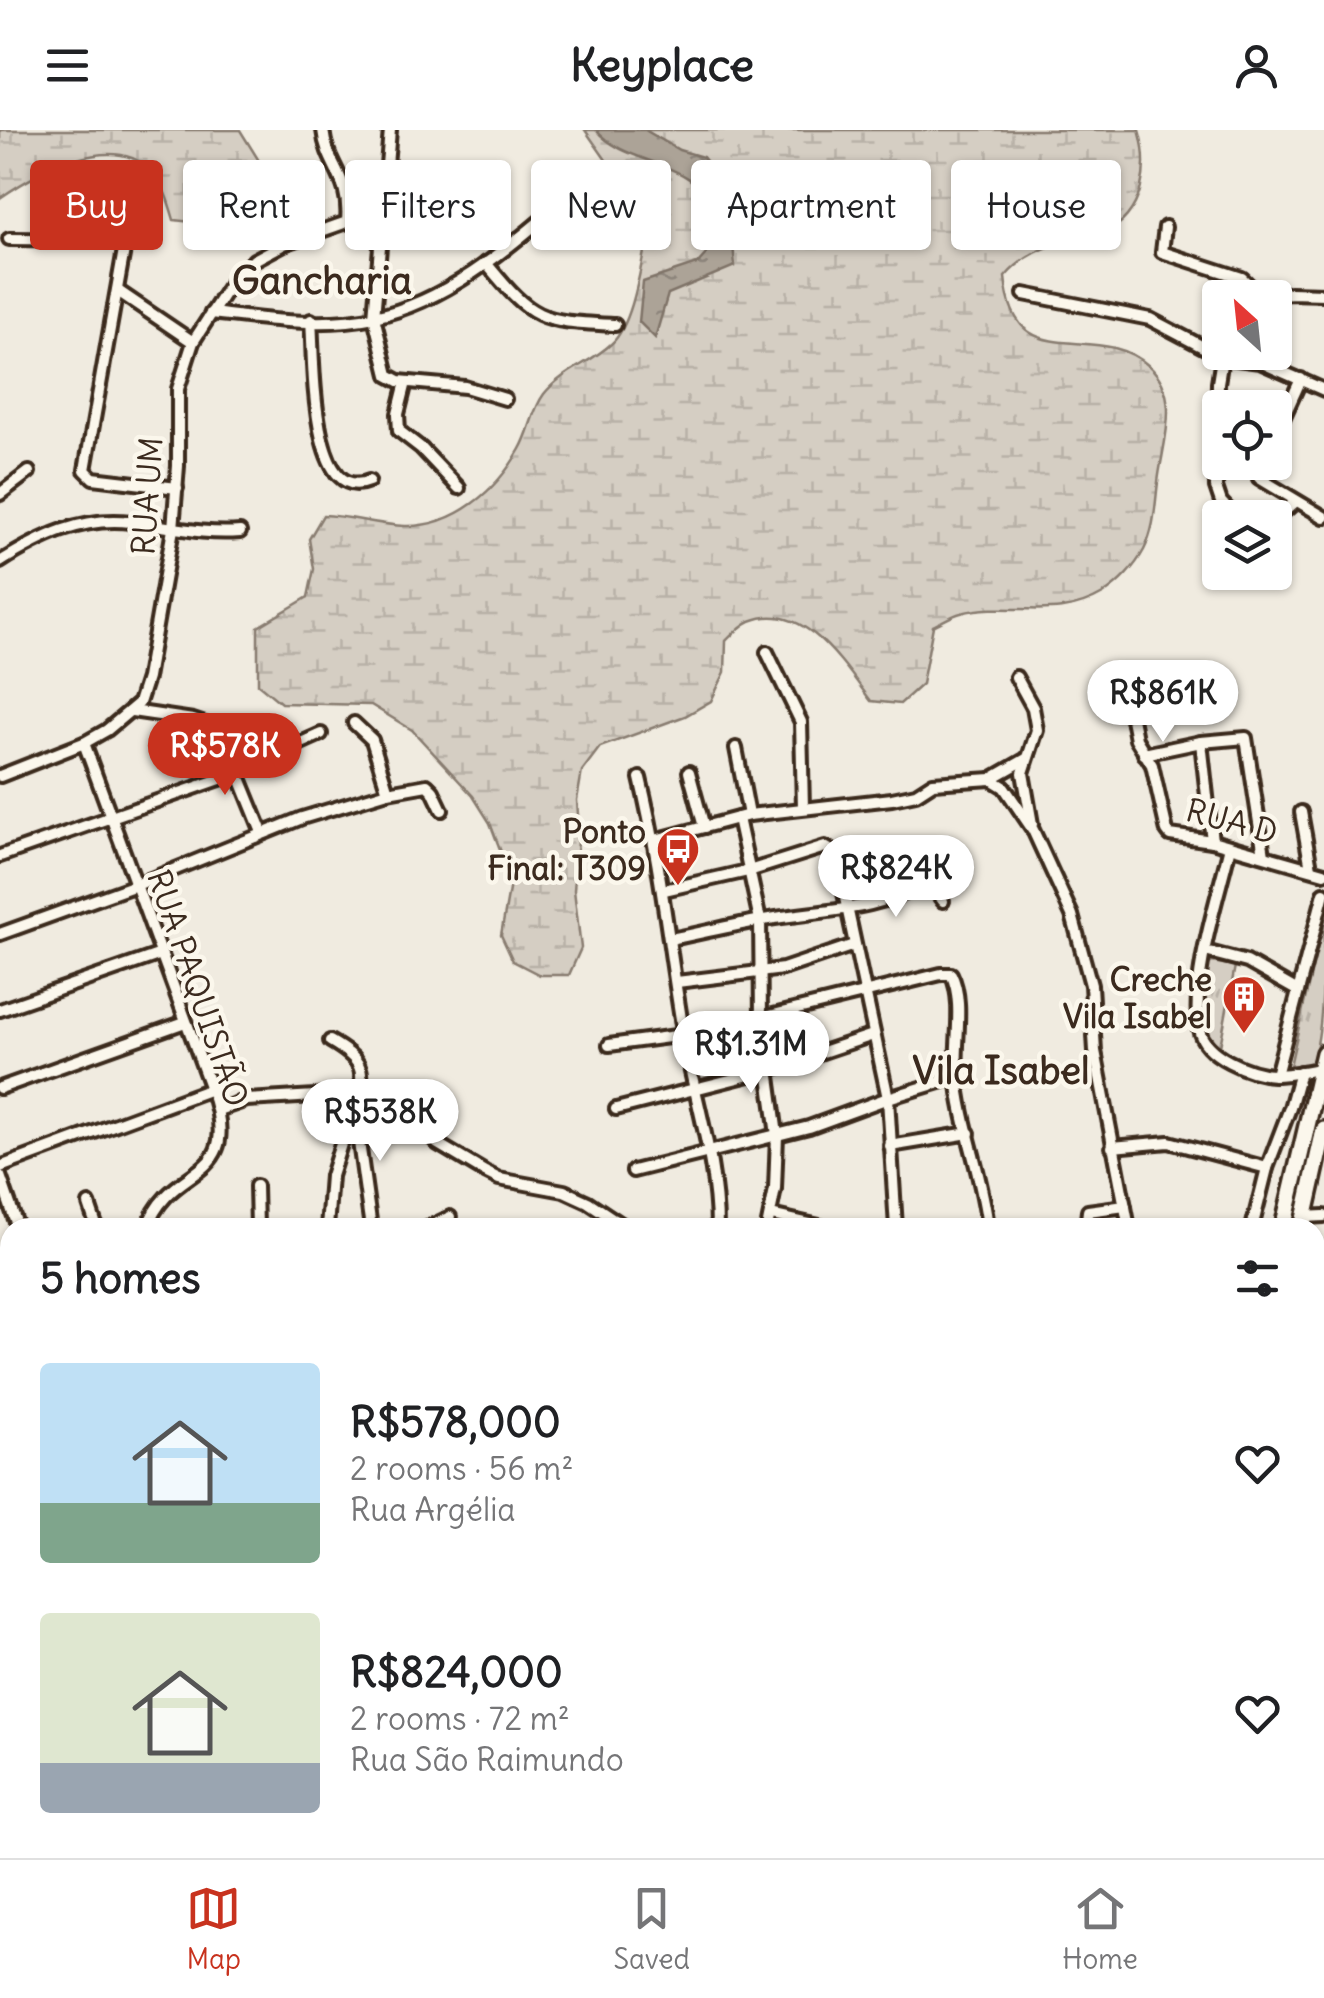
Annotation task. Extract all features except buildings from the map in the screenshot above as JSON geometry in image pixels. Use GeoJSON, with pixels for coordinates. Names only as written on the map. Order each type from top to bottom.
{"type":"FeatureCollection","features":[{"type":"Feature","properties":{"kind":"highway"},"geometry":{"type":"LineString","coordinates":[[1285,1218],[1322,1061]]}},
{"type":"Feature","properties":{"kind":"highway"},"geometry":{"type":"LineString","coordinates":[[1312,1106],[1312,1128],[1299,1179],[1302,1185],[1312,1184]]}},
{"type":"Feature","properties":{"kind":"highway"},"geometry":{"type":"LineString","coordinates":[[1304,1218],[1324,1134]]}},
{"type":"Feature","properties":{"kind":"street","name":"RUA UM"},"geometry":{"type":"LineString","coordinates":[[132,711],[147,678],[173,530],[178,389],[192,342],[231,284],[254,260],[284,244],[345,225],[346,188],[322,130]]}},
{"type":"Feature","properties":{"kind":"street"},"geometry":{"type":"LineString","coordinates":[[390,130],[374,317],[388,376],[505,399]]}},
{"type":"Feature","properties":{"kind":"street"},"geometry":{"type":"LineString","coordinates":[[211,313],[311,320],[374,317],[412,305],[456,283],[531,227]]}},
{"type":"Feature","properties":{"kind":"street"},"geometry":{"type":"LineString","coordinates":[[1164,227],[1162,252],[1244,280]]}},
{"type":"Feature","properties":{"kind":"street"},"geometry":{"type":"LineString","coordinates":[[9,238],[30,238]]}},
{"type":"Feature","properties":{"kind":"street"},"geometry":{"type":"LineString","coordinates":[[124,250],[86,470],[92,478],[177,488]]}},
{"type":"Feature","properties":{"kind":"street"},"geometry":{"type":"LineString","coordinates":[[486,263],[515,299],[532,313],[560,322],[615,325]]}},
{"type":"Feature","properties":{"kind":"street"},"geometry":{"type":"LineString","coordinates":[[118,291],[192,342]]}},
{"type":"Feature","properties":{"kind":"street"},"geometry":{"type":"LineString","coordinates":[[1292,293],[1324,294]]}},
{"type":"Feature","properties":{"kind":"street"},"geometry":{"type":"LineString","coordinates":[[1024,294],[1150,319],[1202,345]]}},
{"type":"Feature","properties":{"kind":"street"},"geometry":{"type":"LineString","coordinates":[[311,320],[318,424],[325,452],[347,483],[356,486],[370,482]]}},
{"type":"Feature","properties":{"kind":"street"},"geometry":{"type":"LineString","coordinates":[[1279,370],[1324,390]]}},
{"type":"Feature","properties":{"kind":"street"},"geometry":{"type":"LineString","coordinates":[[1292,399],[1301,379]]}},
{"type":"Feature","properties":{"kind":"street"},"geometry":{"type":"LineString","coordinates":[[406,382],[398,414],[400,431],[459,488]]}},
{"type":"Feature","properties":{"kind":"street"},"geometry":{"type":"LineString","coordinates":[[0,494],[29,472]]}},
{"type":"Feature","properties":{"kind":"street"},"geometry":{"type":"LineString","coordinates":[[1262,480],[1324,516]]}},
{"type":"Feature","properties":{"kind":"street"},"geometry":{"type":"LineString","coordinates":[[1292,504],[1296,500]]}},
{"type":"Feature","properties":{"kind":"street"},"geometry":{"type":"LineString","coordinates":[[0,562],[46,535],[100,522],[129,522],[198,533],[240,532]]}},
{"type":"Feature","properties":{"kind":"street"},"geometry":{"type":"LineString","coordinates":[[766,652],[800,722],[803,808]]}},
{"type":"Feature","properties":{"kind":"street","name":"RUA D"},"geometry":{"type":"LineString","coordinates":[[1170,675],[1133,674],[1124,678],[1136,739],[1156,779],[1167,832],[1324,872]]}},
{"type":"Feature","properties":{"kind":"street"},"geometry":{"type":"LineString","coordinates":[[1016,677],[1036,721],[1036,738],[1026,760],[1024,783],[1033,830]]}},
{"type":"Feature","properties":{"kind":"street"},"geometry":{"type":"LineString","coordinates":[[0,776],[84,743],[132,711],[193,720],[218,728],[262,832]]}},
{"type":"Feature","properties":{"kind":"street"},"geometry":{"type":"LineString","coordinates":[[354,723],[372,740],[388,792]]}},
{"type":"Feature","properties":{"kind":"street"},"geometry":{"type":"LineString","coordinates":[[0,856],[236,772],[321,734]]}},
{"type":"Feature","properties":{"kind":"street"},"geometry":{"type":"LineString","coordinates":[[1144,754],[1244,737],[1249,745],[1264,854]]}},
{"type":"Feature","properties":{"kind":"street"},"geometry":{"type":"LineString","coordinates":[[1200,742],[1212,841]]}},
{"type":"Feature","properties":{"kind":"street","name":"RUA PAQUISTÃO"},"geometry":{"type":"LineString","coordinates":[[84,743],[218,1110],[220,1136],[216,1155],[163,1197],[152,1218]]}},
{"type":"Feature","properties":{"kind":"street"},"geometry":{"type":"LineString","coordinates":[[736,748],[760,920],[761,1018],[777,1136],[770,1218]]}},
{"type":"Feature","properties":{"kind":"street"},"geometry":{"type":"LineString","coordinates":[[655,840],[744,816],[907,796],[939,782],[991,779],[1026,760]]}},
{"type":"Feature","properties":{"kind":"street"},"geometry":{"type":"LineString","coordinates":[[688,772],[704,827]]}},
{"type":"Feature","properties":{"kind":"street"},"geometry":{"type":"LineString","coordinates":[[640,778],[664,890],[684,1035],[714,1180],[716,1218]]}},
{"type":"Feature","properties":{"kind":"street"},"geometry":{"type":"LineString","coordinates":[[991,779],[1004,787],[1033,830],[1072,915],[1091,986],[1095,1051],[1127,1218]]}},
{"type":"Feature","properties":{"kind":"street"},"geometry":{"type":"LineString","coordinates":[[0,934],[136,885],[262,832],[388,792],[426,785],[442,810]]}},
{"type":"Feature","properties":{"kind":"street","name":"RUA D"},"geometry":{"type":"LineString","coordinates":[[1301,812],[1311,868]]}},
{"type":"Feature","properties":{"kind":"street"},"geometry":{"type":"LineString","coordinates":[[1230,846],[1205,951],[1199,1030],[1214,1052],[1248,1069],[1276,1075],[1300,1072],[1322,1061]]}},
{"type":"Feature","properties":{"kind":"street"},"geometry":{"type":"LineString","coordinates":[[664,890],[752,870],[825,847],[834,856],[888,1098],[895,1218]]}},
{"type":"Feature","properties":{"kind":"street"},"geometry":{"type":"LineString","coordinates":[[918,865],[943,902]]}},
{"type":"Feature","properties":{"kind":"street"},"geometry":{"type":"LineString","coordinates":[[671,940],[760,920],[898,898],[929,881]]}},
{"type":"Feature","properties":{"kind":"street"},"geometry":{"type":"LineString","coordinates":[[1276,1075],[1324,893]]}},
{"type":"Feature","properties":{"kind":"street"},"geometry":{"type":"LineString","coordinates":[[677,982],[783,970],[854,945]]}},
{"type":"Feature","properties":{"kind":"street"},"geometry":{"type":"LineString","coordinates":[[1205,951],[1247,962],[1298,991]]}},
{"type":"Feature","properties":{"kind":"street"},"geometry":{"type":"LineString","coordinates":[[0,1010],[161,954]]}},
{"type":"Feature","properties":{"kind":"street"},"geometry":{"type":"LineString","coordinates":[[610,1045],[684,1035],[951,974],[955,984],[957,1078],[987,1218]]}},
{"type":"Feature","properties":{"kind":"street"},"geometry":{"type":"LineString","coordinates":[[0,1088],[185,1022]]}},
{"type":"Feature","properties":{"kind":"street"},"geometry":{"type":"LineString","coordinates":[[616,1109],[768,1070],[873,1035]]}},
{"type":"Feature","properties":{"kind":"street"},"geometry":{"type":"LineString","coordinates":[[330,1041],[359,1062],[356,1101],[370,1218]]}},
{"type":"Feature","properties":{"kind":"street"},"geometry":{"type":"LineString","coordinates":[[1254,1218],[1300,1072]]}},
{"type":"Feature","properties":{"kind":"street"},"geometry":{"type":"LineString","coordinates":[[633,1171],[777,1136],[957,1078]]}},
{"type":"Feature","properties":{"kind":"street"},"geometry":{"type":"LineString","coordinates":[[0,1167],[211,1089]]}},
{"type":"Feature","properties":{"kind":"street"},"geometry":{"type":"LineString","coordinates":[[218,1110],[247,1100],[382,1099],[399,1106],[438,1144],[499,1179],[564,1191],[612,1218]]}},
{"type":"Feature","properties":{"kind":"street"},"geometry":{"type":"LineString","coordinates":[[328,1218],[331,1176],[356,1101]]}},
{"type":"Feature","properties":{"kind":"street"},"geometry":{"type":"LineString","coordinates":[[890,1146],[969,1133]]}},
{"type":"Feature","properties":{"kind":"street"},"geometry":{"type":"LineString","coordinates":[[1112,1147],[1169,1142],[1267,1168]]}},
{"type":"Feature","properties":{"kind":"street"},"geometry":{"type":"LineString","coordinates":[[0,1176],[6,1211]]}},
{"type":"Feature","properties":{"kind":"street"},"geometry":{"type":"LineString","coordinates":[[256,1186],[258,1218]]}},
{"type":"Feature","properties":{"kind":"street"},"geometry":{"type":"LineString","coordinates":[[89,1204],[94,1218]]}},
{"type":"Feature","properties":{"kind":"street"},"geometry":{"type":"LineString","coordinates":[[1087,1218],[1088,1211],[1125,1206]]}},
{"type":"Feature","properties":{"kind":"street"},"geometry":{"type":"LineString","coordinates":[[771,1214],[787,1218]]}},
{"type":"Feature","properties":{"kind":"green space"},"geometry":{"type":"Polygon","coordinates":[[[0,130],[240,130],[259,160],[183,160],[183,221],[174,220],[163,188],[163,160],[136,160],[116,154],[75,160],[30,160],[30,179],[0,198],[0,130]]]}},
{"type":"Feature","properties":{"kind":"green space"},"geometry":{"type":"Polygon","coordinates":[[[585,130],[1139,130],[1144,159],[1141,189],[1121,221],[1121,160],[951,160],[951,250],[1043,250],[1019,263],[1005,277],[1012,308],[1024,327],[1040,338],[1127,352],[1159,377],[1165,390],[1168,418],[1148,541],[1131,569],[1103,594],[1067,607],[961,613],[933,626],[922,684],[900,704],[871,701],[835,654],[804,627],[787,619],[769,617],[750,621],[726,641],[725,672],[711,701],[685,716],[600,747],[582,771],[577,800],[574,890],[581,948],[569,975],[540,975],[513,961],[501,935],[511,878],[490,823],[473,796],[412,730],[371,705],[281,703],[258,684],[258,627],[308,597],[314,569],[309,539],[323,515],[405,526],[423,525],[457,513],[487,492],[511,464],[544,394],[559,379],[603,351],[619,334],[632,305],[644,250],[671,250],[671,160],[606,160],[585,130]]]}},
{"type":"Feature","properties":{"kind":"green space"},"geometry":{"type":"Polygon","coordinates":[[[1324,916],[1317,1046],[1309,1064],[1292,1069],[1290,1066],[1324,916]]]}},
{"type":"Feature","properties":{"kind":"green space"},"geometry":{"type":"Polygon","coordinates":[[[1212,962],[1235,966],[1219,1052],[1204,1033],[1207,966],[1212,962]]]}},
{"type":"Feature","properties":{"kind":"water"},"geometry":{"type":"Polygon","coordinates":[[[596,130],[645,130],[705,160],[691,160],[691,181],[671,169],[671,160],[648,160],[609,142],[596,130]]]}},
{"type":"Feature","properties":{"kind":"water"},"geometry":{"type":"Polygon","coordinates":[[[710,250],[734,250],[735,266],[668,294],[655,338],[639,322],[643,282],[697,264],[710,250]]]}},
{"type":"Feature","properties":{"kind":"place","name":"Ponto Final: T309"},"geometry":{"type":"Point","coordinates":[678,887]}},
{"type":"Feature","properties":{"kind":"place","name":"Creche Vila Isabel"},"geometry":{"type":"Point","coordinates":[1244,1035]}},
{"type":"Feature","properties":{"kind":"district","name":"Gancharia"},"geometry":{"type":"Point","coordinates":[322,280]}},
{"type":"Feature","properties":{"kind":"district","name":"Vila Isabel"},"geometry":{"type":"Point","coordinates":[1001,1070]}}]}
